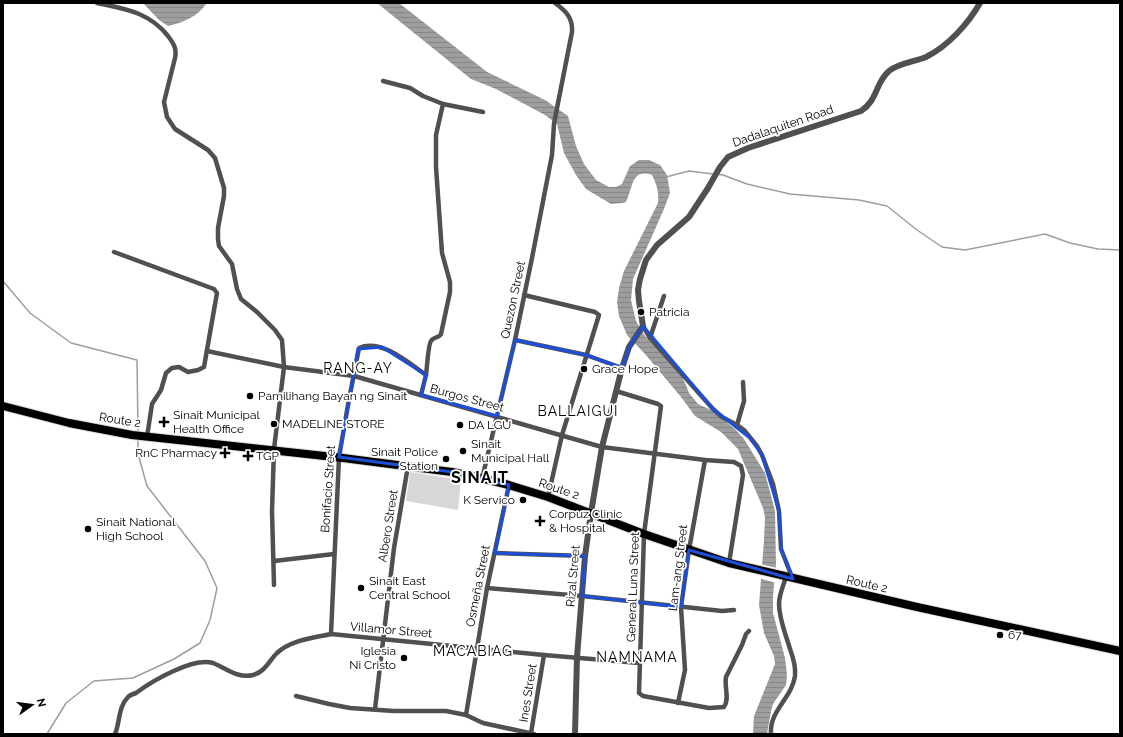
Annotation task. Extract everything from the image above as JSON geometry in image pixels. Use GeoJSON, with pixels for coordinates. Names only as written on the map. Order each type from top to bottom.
{"type":"FeatureCollection","features":[{"type":"Feature","properties":{"kind":"highway","name":"Route 2"},"geometry":{"type":"LineString","coordinates":[[3,406],[69,423],[132,435],[339,457],[452,472],[509,485],[548,497],[644,534],[728,563],[787,578],[1120,651]]}},
{"type":"Feature","properties":{"kind":"street"},"geometry":{"type":"LineString","coordinates":[[97,3],[132,11],[148,17],[162,29],[174,43],[176,52],[175,58],[164,102],[167,117],[175,129],[208,150],[215,158],[224,188],[218,228],[218,243],[232,264],[237,289],[241,299],[257,312],[281,339],[284,366],[274,450],[272,511],[274,585]]}},
{"type":"Feature","properties":{"kind":"street","name":"Quezon Street"},"geometry":{"type":"LineString","coordinates":[[482,479],[524,295],[552,155],[554,124],[573,26],[570,16],[555,3]]}},
{"type":"Feature","properties":{"kind":"street","name":"Dadalaquiten Road"},"geometry":{"type":"LineString","coordinates":[[644,326],[638,290],[646,260],[657,245],[689,217],[720,167],[728,157],[748,148],[861,111],[871,102],[883,78],[888,72],[895,67],[925,57],[935,51],[967,22],[980,3]]}},
{"type":"Feature","properties":{"kind":"street"},"geometry":{"type":"LineString","coordinates":[[383,81],[410,88],[422,96],[443,104],[482,112]]}},
{"type":"Feature","properties":{"kind":"street"},"geometry":{"type":"LineString","coordinates":[[421,395],[426,375],[430,345],[432,340],[441,334],[450,292],[450,282],[442,249],[436,167],[436,135],[443,104]]}},
{"type":"Feature","properties":{"kind":"street"},"geometry":{"type":"LineString","coordinates":[[114,252],[216,290],[217,293],[204,367],[188,372],[179,367],[172,368],[166,373],[161,390],[152,404],[146,437]]}},
{"type":"Feature","properties":{"kind":"street"},"geometry":{"type":"LineString","coordinates":[[524,295],[599,313],[598,321],[586,355],[562,435],[548,497]]}},
{"type":"Feature","properties":{"kind":"street"},"geometry":{"type":"LineString","coordinates":[[650,338],[664,296]]}},
{"type":"Feature","properties":{"kind":"street"},"geometry":{"type":"LineString","coordinates":[[644,326],[650,338],[713,409],[722,417],[744,430],[757,446],[773,484],[779,511],[781,549],[787,578],[779,600],[779,611],[794,660],[795,675],[793,684],[786,698],[773,717],[770,727],[771,734]]}},
{"type":"Feature","properties":{"kind":"street","name":"Rizal Street"},"geometry":{"type":"LineString","coordinates":[[575,734],[577,657],[590,513],[602,447],[622,368],[629,347],[644,326]]}},
{"type":"Feature","properties":{"kind":"street"},"geometry":{"type":"LineString","coordinates":[[514,340],[586,355],[622,368]]}},
{"type":"Feature","properties":{"kind":"street","name":"Bonifacio Street"},"geometry":{"type":"LineString","coordinates":[[331,634],[339,457],[358,349],[364,346],[385,348],[426,375]]}},
{"type":"Feature","properties":{"kind":"street","name":"Burgos Street"},"geometry":{"type":"LineString","coordinates":[[207,351],[284,366],[354,376],[602,447],[705,460],[734,462],[741,466],[743,475],[728,563]]}},
{"type":"Feature","properties":{"kind":"street"},"geometry":{"type":"LineString","coordinates":[[737,425],[744,401],[743,382]]}},
{"type":"Feature","properties":{"kind":"street","name":"General Luna Street"},"geometry":{"type":"LineString","coordinates":[[616,391],[660,406],[644,534],[639,694],[709,708],[724,707],[727,700],[725,683],[726,677],[749,630]]}},
{"type":"Feature","properties":{"kind":"street","name":"Lam-ang Street"},"geometry":{"type":"LineString","coordinates":[[678,703],[685,670],[685,650],[681,607],[689,550],[705,460]]}},
{"type":"Feature","properties":{"kind":"street","name":"Albero Street"},"geometry":{"type":"LineString","coordinates":[[375,709],[394,548],[408,466]]}},
{"type":"Feature","properties":{"kind":"street","name":"Osmeña Street"},"geometry":{"type":"LineString","coordinates":[[466,715],[487,588],[509,485]]}},
{"type":"Feature","properties":{"kind":"street"},"geometry":{"type":"LineString","coordinates":[[495,553],[585,556]]}},
{"type":"Feature","properties":{"kind":"street"},"geometry":{"type":"LineString","coordinates":[[274,560],[334,554]]}},
{"type":"Feature","properties":{"kind":"street"},"geometry":{"type":"LineString","coordinates":[[487,588],[582,596],[681,607],[734,610]]}},
{"type":"Feature","properties":{"kind":"street","name":"Villamor Street"},"geometry":{"type":"LineString","coordinates":[[115,734],[118,727],[119,714],[128,697],[142,687],[165,676],[191,664],[205,662],[213,663],[237,674],[252,676],[262,671],[277,653],[289,646],[305,639],[331,634],[639,663]]}},
{"type":"Feature","properties":{"kind":"street","name":"Ines Street"},"geometry":{"type":"LineString","coordinates":[[533,733],[544,655]]}},
{"type":"Feature","properties":{"kind":"street"},"geometry":{"type":"LineString","coordinates":[[296,696],[336,705],[375,709],[446,711],[466,715],[483,723],[533,733]]}},
{"type":"Feature","properties":{"kind":"highlighted area"},"geometry":{"type":"Polygon","coordinates":[[[643,326],[713,409],[750,438],[762,455],[779,511],[781,549],[793,579],[689,550],[681,607],[582,596],[585,556],[495,553],[509,485],[452,472],[339,457],[358,349],[382,347],[426,375],[421,395],[497,416],[515,340],[586,355],[622,368],[629,347],[643,326]]]}},
{"type":"Feature","properties":{"kind":"shaded area"},"geometry":{"type":"Polygon","coordinates":[[[143,3],[207,3],[199,12],[190,18],[168,26],[159,20],[143,3]]]}},
{"type":"Feature","properties":{"kind":"shaded area"},"geometry":{"type":"Polygon","coordinates":[[[377,3],[399,3],[487,72],[545,100],[568,116],[576,146],[584,164],[596,180],[609,187],[616,187],[622,184],[630,166],[639,160],[649,160],[660,165],[667,175],[670,193],[633,279],[631,300],[636,321],[645,336],[680,373],[689,393],[698,404],[711,410],[735,429],[744,439],[765,473],[775,511],[776,564],[773,613],[785,658],[787,675],[786,685],[773,704],[767,734],[753,734],[754,716],[775,664],[774,656],[764,633],[759,605],[765,517],[763,508],[738,449],[721,432],[695,416],[645,354],[627,335],[619,316],[617,302],[624,271],[658,203],[657,189],[652,175],[640,174],[636,177],[626,202],[622,203],[611,204],[586,189],[576,175],[564,153],[557,124],[545,115],[496,89],[471,79],[377,3]]]}},
{"type":"Feature","properties":{"kind":"shaded area"},"geometry":{"type":"Polygon","coordinates":[[[410,472],[461,480],[458,510],[406,501],[410,472]]]}},
{"type":"Feature","properties":{"kind":"pier"},"geometry":{"type":"Polygon","coordinates":[[[760,564],[777,568],[776,583],[759,578],[760,564]]]}},
{"type":"Feature","properties":{"kind":"waterway"},"geometry":{"type":"LineString","coordinates":[[666,177],[689,171],[713,174]]}},
{"type":"Feature","properties":{"kind":"waterway"},"geometry":{"type":"LineString","coordinates":[[717,174],[747,184],[790,194],[859,200],[887,206],[917,230],[942,247],[965,250],[1045,234],[1070,243],[1098,249],[1120,250]]}},
{"type":"Feature","properties":{"kind":"waterway"},"geometry":{"type":"LineString","coordinates":[[3,281],[30,313],[71,343],[137,360],[138,432]]}},
{"type":"Feature","properties":{"kind":"waterway"},"geometry":{"type":"LineString","coordinates":[[47,734],[66,703],[94,681],[133,678],[174,659],[200,643],[210,620],[217,588],[205,561],[147,486],[138,454],[138,438]]}},
{"type":"Feature","properties":{"kind":"place","name":"Patricia"},"geometry":{"type":"Point","coordinates":[641,312]}},
{"type":"Feature","properties":{"kind":"place","name":"Grace Hope"},"geometry":{"type":"Point","coordinates":[584,369]}},
{"type":"Feature","properties":{"kind":"place","name":"Pamilihang Bayan ng Sinait"},"geometry":{"type":"Point","coordinates":[250,396]}},
{"type":"Feature","properties":{"kind":"place","name":"Sinait Municipal Health Office"},"geometry":{"type":"Point","coordinates":[164,422]}},
{"type":"Feature","properties":{"kind":"place","name":"MADELINE STORE"},"geometry":{"type":"Point","coordinates":[274,424]}},
{"type":"Feature","properties":{"kind":"place","name":"DA LGU"},"geometry":{"type":"Point","coordinates":[460,425]}},
{"type":"Feature","properties":{"kind":"place","name":"Sinait Municipal Hall"},"geometry":{"type":"Point","coordinates":[463,451]}},
{"type":"Feature","properties":{"kind":"place","name":"RnC Pharmacy"},"geometry":{"type":"Point","coordinates":[225,453]}},
{"type":"Feature","properties":{"kind":"place","name":"TGP"},"geometry":{"type":"Point","coordinates":[248,456]}},
{"type":"Feature","properties":{"kind":"place","name":"Sinait Police Station"},"geometry":{"type":"Point","coordinates":[446,459]}},
{"type":"Feature","properties":{"kind":"place","name":"K Servico"},"geometry":{"type":"Point","coordinates":[523,500]}},
{"type":"Feature","properties":{"kind":"place","name":"Corpuz Clinic & Hospital"},"geometry":{"type":"Point","coordinates":[540,521]}},
{"type":"Feature","properties":{"kind":"place","name":"Sinait National High School"},"geometry":{"type":"Point","coordinates":[88,529]}},
{"type":"Feature","properties":{"kind":"place","name":"Sinait East Central School"},"geometry":{"type":"Point","coordinates":[361,588]}},
{"type":"Feature","properties":{"kind":"place","name":"67"},"geometry":{"type":"Point","coordinates":[1000,635]}},
{"type":"Feature","properties":{"kind":"place","name":"Iglesia Ni Cristo"},"geometry":{"type":"Point","coordinates":[404,658]}},
{"type":"Feature","properties":{"kind":"district","name":"RANG-AY"},"geometry":{"type":"Point","coordinates":[358,368]}},
{"type":"Feature","properties":{"kind":"district","name":"BALLAIGUI"},"geometry":{"type":"Point","coordinates":[578,411]}},
{"type":"Feature","properties":{"kind":"district","name":"SINAIT"},"geometry":{"type":"Point","coordinates":[480,477]}},
{"type":"Feature","properties":{"kind":"district","name":"MACABIAG"},"geometry":{"type":"Point","coordinates":[473,651]}},
{"type":"Feature","properties":{"kind":"district","name":"NAMNAMA"},"geometry":{"type":"Point","coordinates":[637,657]}}]}
